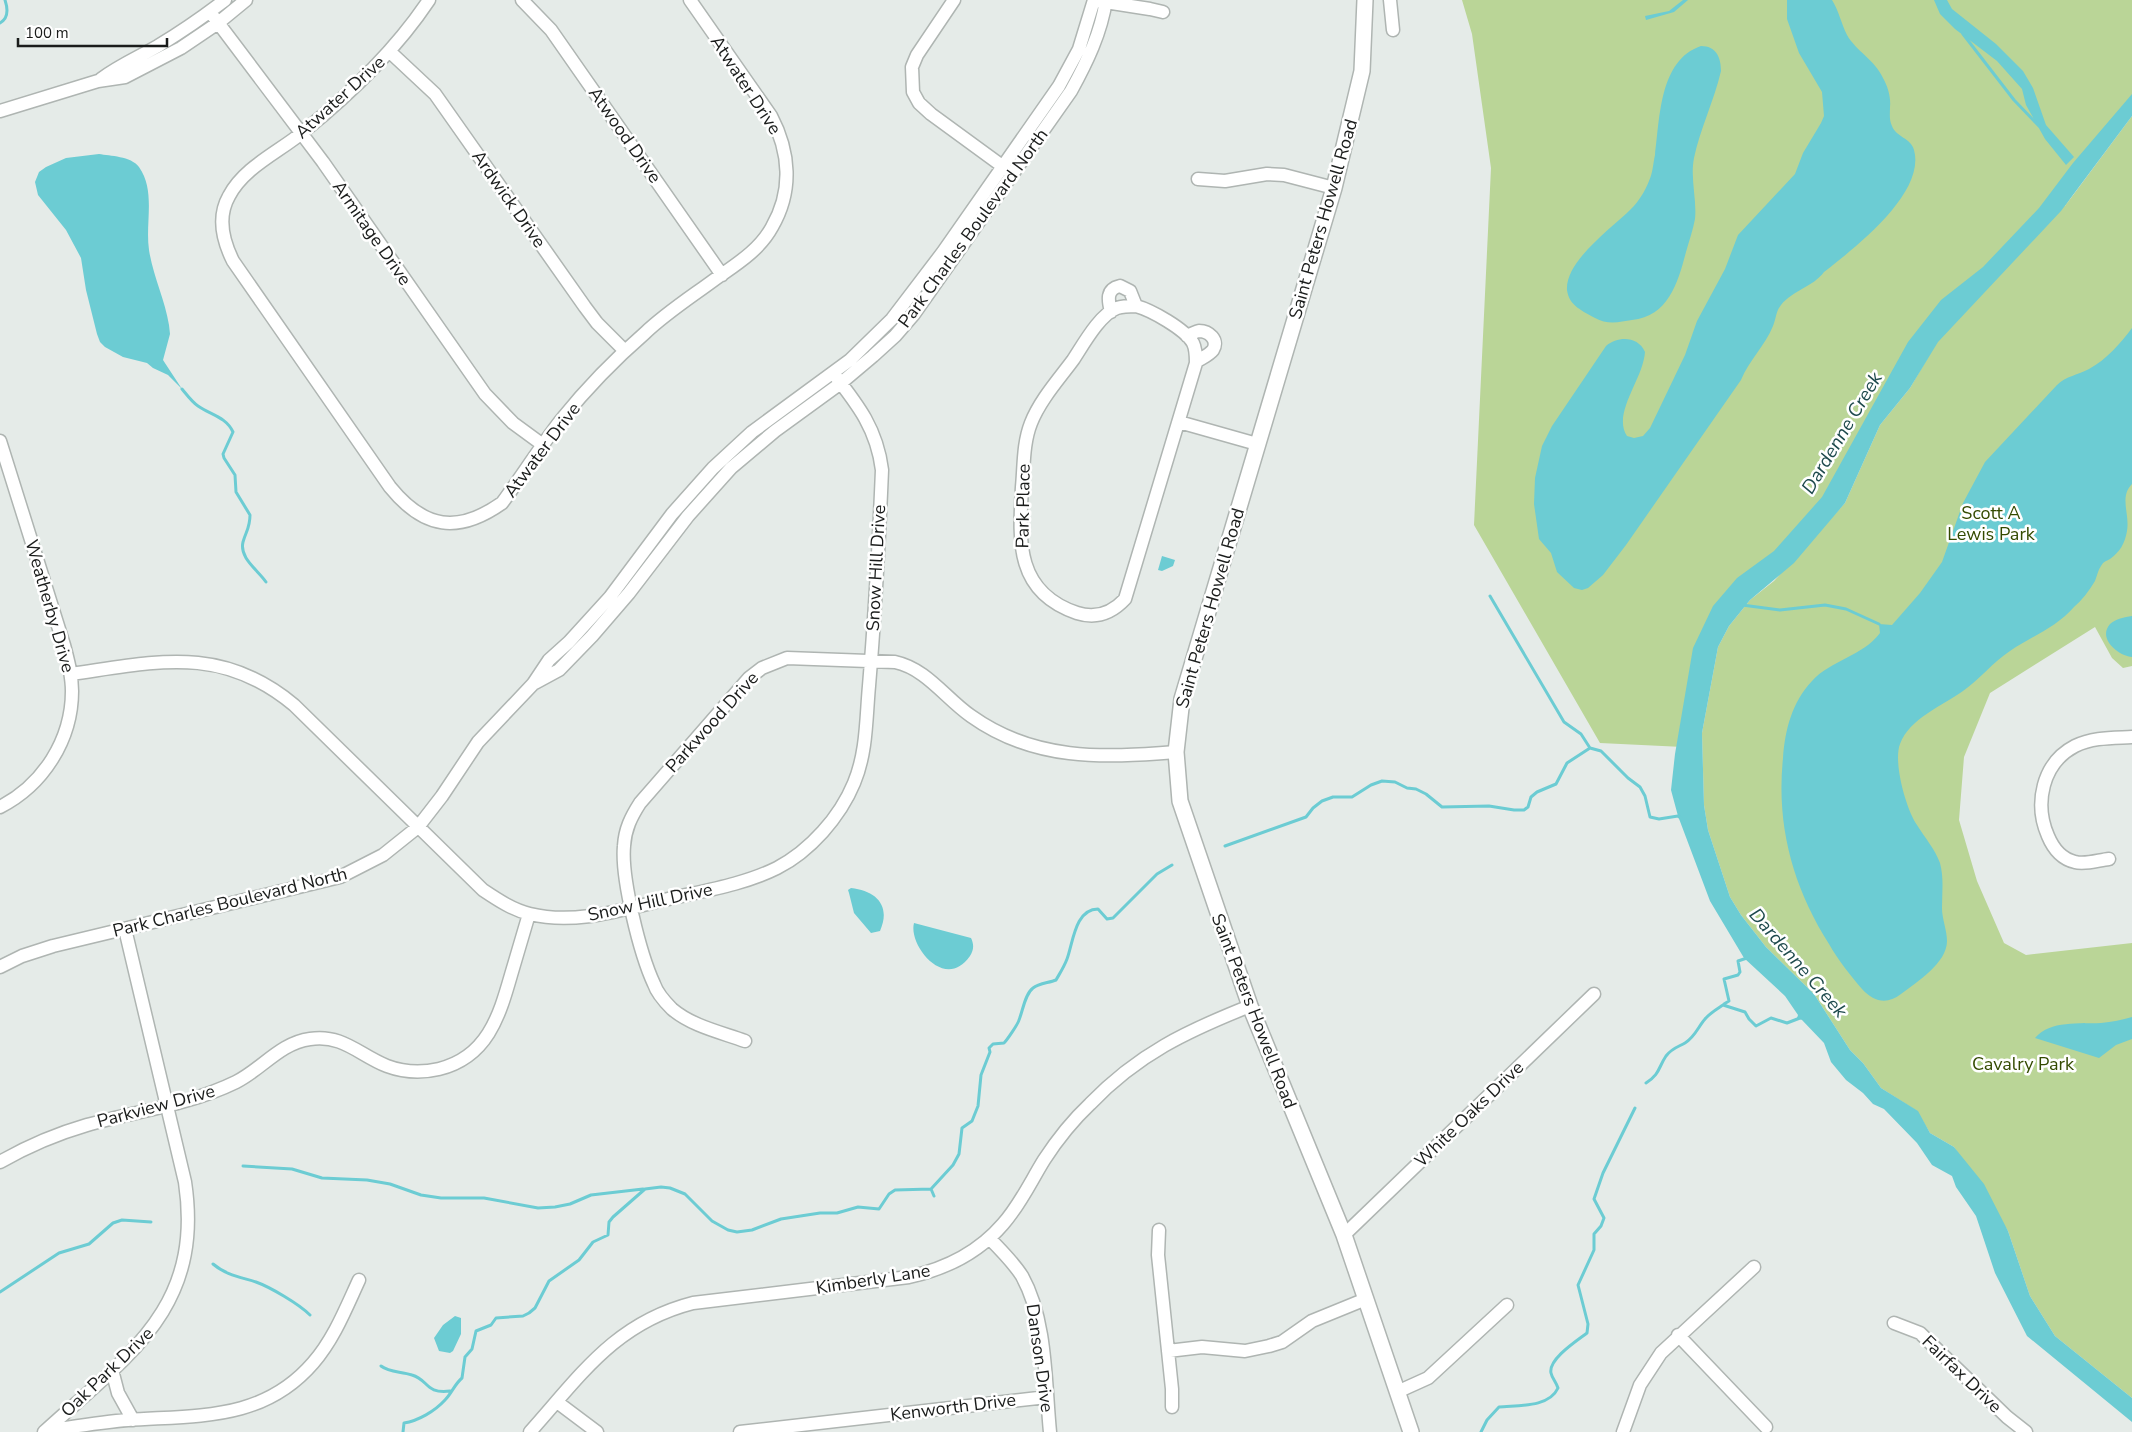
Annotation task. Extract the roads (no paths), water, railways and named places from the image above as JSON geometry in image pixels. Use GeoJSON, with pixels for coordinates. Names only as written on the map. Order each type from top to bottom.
{"type":"FeatureCollection","features":[{"type":"Feature","properties":{"kind":"main road","name":"Saint Peters Howell Road"},"geometry":{"type":"LineString","coordinates":[[1365,0],[1362,71],[1334,188],[1182,699],[1176,752],[1180,801],[1250,1006],[1344,1235],[1411,1432]]}},
{"type":"Feature","properties":{"kind":"street"},"geometry":{"type":"LineString","coordinates":[[98,81],[120,64],[155,47],[210,12],[225,0]]}},
{"type":"Feature","properties":{"kind":"street"},"geometry":{"type":"LineString","coordinates":[[0,111],[98,81],[125,77],[145,68],[181,48],[246,0]]}},
{"type":"Feature","properties":{"kind":"street","name":"Atwater Drive"},"geometry":{"type":"LineString","coordinates":[[429,0],[389,51],[344,97],[301,134],[257,166],[235,186],[228,197],[223,211],[223,237],[230,256],[245,280],[390,488],[402,503],[414,513],[443,523],[457,523],[474,519],[502,503],[567,413],[624,351],[673,310],[746,258],[771,229],[781,211],[788,173],[786,152],[780,133],[771,116],[690,0]]}},
{"type":"Feature","properties":{"kind":"street","name":"Atwood Drive"},"geometry":{"type":"LineString","coordinates":[[522,0],[550,30],[722,275]]}},
{"type":"Feature","properties":{"kind":"street"},"geometry":{"type":"LineString","coordinates":[[954,0],[917,56],[912,67],[913,92],[919,103],[931,114],[1008,170]]}},
{"type":"Feature","properties":{"kind":"street"},"geometry":{"type":"LineString","coordinates":[[1390,0],[1393,30]]}},
{"type":"Feature","properties":{"kind":"street"},"geometry":{"type":"LineString","coordinates":[[1100,1],[1163,12]]}},
{"type":"Feature","properties":{"kind":"street","name":"Park Charles Boulevard North"},"geometry":{"type":"LineString","coordinates":[[533,684],[558,670],[592,636],[629,593],[702,500],[731,468],[837,378],[905,304],[1008,170],[1069,69],[1100,1]]}},
{"type":"Feature","properties":{"kind":"street","name":"Armitage Drive"},"geometry":{"type":"LineString","coordinates":[[210,12],[323,162],[485,394],[513,423],[543,445]]}},
{"type":"Feature","properties":{"kind":"street","name":"Ardwick Drive"},"geometry":{"type":"LineString","coordinates":[[389,51],[435,94],[593,317],[624,351]]}},
{"type":"Feature","properties":{"kind":"street"},"geometry":{"type":"LineString","coordinates":[[1198,179],[1225,181],[1267,174],[1284,175],[1334,188]]}},
{"type":"Feature","properties":{"kind":"street"},"geometry":{"type":"LineString","coordinates":[[1136,306],[1130,291],[1120,286],[1110,292],[1108,299],[1110,312],[1117,308],[1136,306],[1144,308],[1187,336],[1194,344],[1196,362],[1213,350],[1215,344],[1213,337],[1207,333],[1199,331],[1187,336]]}},
{"type":"Feature","properties":{"kind":"street","name":"Park Place"},"geometry":{"type":"LineString","coordinates":[[1110,312],[1101,320],[1036,412],[1027,435],[1020,514],[1020,544],[1024,563],[1029,574],[1046,596],[1069,610],[1091,615],[1111,612],[1125,599],[1196,362]]}},
{"type":"Feature","properties":{"kind":"street","name":"Park Charles Boulevard North"},"geometry":{"type":"LineString","coordinates":[[0,967],[39,950],[340,877],[383,856],[418,827],[442,796],[478,742],[533,684],[549,660],[569,642],[627,577],[654,538],[692,491],[726,455],[752,432],[837,378]]}},
{"type":"Feature","properties":{"kind":"street","name":"Snow Hill Drive"},"geometry":{"type":"LineString","coordinates":[[71,674],[141,664],[184,661],[225,668],[264,684],[294,705],[483,890],[512,907],[529,914],[562,918],[581,917],[632,907],[754,877],[778,868],[798,855],[831,822],[854,783],[862,757],[871,660],[882,480],[880,456],[873,430],[837,378]]}},
{"type":"Feature","properties":{"kind":"street"},"geometry":{"type":"LineString","coordinates":[[1179,422],[1257,444]]}},
{"type":"Feature","properties":{"kind":"street","name":"Weatherby Drive"},"geometry":{"type":"LineString","coordinates":[[0,441],[61,636],[71,674],[72,691],[67,725],[54,755],[40,776],[21,794],[0,807]]}},
{"type":"Feature","properties":{"kind":"street"},"geometry":{"type":"LineString","coordinates":[[692,491],[702,500]]}},
{"type":"Feature","properties":{"kind":"street","name":"Parkwood Drive"},"geometry":{"type":"LineString","coordinates":[[745,1041],[696,1024],[671,1008],[654,986],[632,907],[624,864],[624,848],[625,833],[640,803],[750,678],[762,668],[787,658],[871,660],[908,665],[936,685],[972,717],[1023,744],[1062,754],[1081,756],[1176,752]]}},
{"type":"Feature","properties":{"kind":"street"},"geometry":{"type":"LineString","coordinates":[[2109,858],[2077,863],[2068,860],[2058,852],[2051,842],[2041,816],[2043,786],[2050,770],[2061,756],[2073,747],[2085,741],[2101,738],[2132,737]]}},
{"type":"Feature","properties":{"kind":"street","name":"Parkview Drive"},"geometry":{"type":"LineString","coordinates":[[0,1162],[43,1139],[63,1132],[167,1106],[225,1087],[256,1069],[286,1046],[311,1039],[335,1039],[381,1064],[401,1070],[432,1070],[459,1061],[484,1041],[499,1016],[529,914]]}},
{"type":"Feature","properties":{"kind":"street","name":"Oak Park Drive"},"geometry":{"type":"LineString","coordinates":[[45,1432],[136,1348],[154,1327],[175,1289],[187,1248],[188,1205],[185,1182],[125,929]]}},
{"type":"Feature","properties":{"kind":"street","name":"White Oaks Drive"},"geometry":{"type":"LineString","coordinates":[[1344,1235],[1594,994]]}},
{"type":"Feature","properties":{"kind":"street","name":"Kimberly Lane"},"geometry":{"type":"LineString","coordinates":[[530,1432],[614,1341],[629,1330],[660,1313],[693,1303],[909,1277],[943,1267],[965,1255],[989,1238],[1015,1209],[1044,1160],[1065,1131],[1090,1103],[1122,1074],[1176,1038],[1250,1006]]}},
{"type":"Feature","properties":{"kind":"street"},"geometry":{"type":"LineString","coordinates":[[1159,1230],[1158,1255],[1172,1389],[1172,1407]]}},
{"type":"Feature","properties":{"kind":"street","name":"Danson Drive"},"geometry":{"type":"LineString","coordinates":[[989,1238],[1021,1275],[1034,1306],[1041,1338],[1050,1432]]}},
{"type":"Feature","properties":{"kind":"street"},"geometry":{"type":"LineString","coordinates":[[1623,1432],[1645,1376],[1661,1352],[1754,1267]]}},
{"type":"Feature","properties":{"kind":"street"},"geometry":{"type":"LineString","coordinates":[[45,1432],[107,1422],[223,1414],[250,1407],[282,1391],[299,1378],[326,1346],[359,1280]]}},
{"type":"Feature","properties":{"kind":"street"},"geometry":{"type":"LineString","coordinates":[[1168,1351],[1202,1347],[1245,1351],[1269,1346],[1282,1342],[1312,1321],[1366,1299]]}},
{"type":"Feature","properties":{"kind":"street"},"geometry":{"type":"LineString","coordinates":[[1397,1392],[1428,1378],[1507,1305]]}},
{"type":"Feature","properties":{"kind":"street","name":"Fairfax Drive"},"geometry":{"type":"LineString","coordinates":[[1894,1322],[1920,1333],[2007,1417],[2026,1432]]}},
{"type":"Feature","properties":{"kind":"street"},"geometry":{"type":"LineString","coordinates":[[1678,1336],[1766,1428]]}},
{"type":"Feature","properties":{"kind":"street"},"geometry":{"type":"LineString","coordinates":[[112,1370],[118,1393],[133,1420]]}},
{"type":"Feature","properties":{"kind":"street","name":"Kenworth Drive"},"geometry":{"type":"LineString","coordinates":[[740,1432],[1047,1397]]}},
{"type":"Feature","properties":{"kind":"street"},"geometry":{"type":"LineString","coordinates":[[557,1402],[597,1432]]}},
{"type":"Feature","properties":{"kind":"water"},"geometry":{"type":"Polygon","coordinates":[[[1683,0],[1688,0],[1674,12],[1646,20],[1645,16],[1669,11],[1683,0]]]}},
{"type":"Feature","properties":{"kind":"water"},"geometry":{"type":"Polygon","coordinates":[[[1787,0],[1832,0],[1851,41],[1880,72],[1890,96],[1891,124],[1894,130],[1910,143],[1914,150],[1915,167],[1909,184],[1899,201],[1869,234],[1819,277],[1781,305],[1770,333],[1741,380],[1626,545],[1603,575],[1588,588],[1582,590],[1574,588],[1557,572],[1551,553],[1539,539],[1534,504],[1535,478],[1542,446],[1552,426],[1606,346],[1622,339],[1633,340],[1645,352],[1643,363],[1623,417],[1623,427],[1627,436],[1634,438],[1643,436],[1650,428],[1685,355],[1697,321],[1725,269],[1738,235],[1795,174],[1803,153],[1824,116],[1822,92],[1799,53],[1787,19],[1787,0]]]}},
{"type":"Feature","properties":{"kind":"water"},"geometry":{"type":"Polygon","coordinates":[[[1934,0],[1947,0],[1952,9],[1996,44],[2023,71],[2033,88],[2046,125],[2074,157],[2066,165],[2045,139],[2026,105],[2022,89],[1997,61],[1955,29],[1940,14],[1934,0]]]}},
{"type":"Feature","properties":{"kind":"water"},"geometry":{"type":"Polygon","coordinates":[[[1701,46],[1706,46],[1717,53],[1721,71],[1694,158],[1695,219],[1675,286],[1663,305],[1645,317],[1623,322],[1600,320],[1574,304],[1568,296],[1568,279],[1581,257],[1637,203],[1644,192],[1652,171],[1661,108],[1669,77],[1687,53],[1701,46]]]}},
{"type":"Feature","properties":{"kind":"water"},"geometry":{"type":"Polygon","coordinates":[[[2132,94],[2132,116],[2061,211],[1938,342],[1910,388],[1880,425],[1845,503],[1794,563],[1750,600],[1729,626],[1718,647],[1702,733],[1704,805],[1708,830],[1730,897],[1741,915],[1766,947],[1814,994],[1850,1050],[1863,1063],[1881,1088],[1918,1111],[1930,1133],[1954,1147],[1984,1184],[2008,1231],[2030,1296],[2055,1336],[2132,1398],[2132,1422],[2027,1336],[1995,1273],[1976,1216],[1956,1187],[1952,1176],[1932,1165],[1917,1143],[1884,1109],[1873,1104],[1863,1093],[1846,1080],[1831,1062],[1824,1043],[1802,1020],[1797,1018],[1798,1015],[1785,996],[1744,958],[1710,901],[1678,816],[1671,790],[1675,754],[1693,648],[1713,606],[1737,578],[1774,551],[1822,497],[1908,342],[1941,300],[1983,267],[2039,208],[2073,163],[2132,94]]]}},
{"type":"Feature","properties":{"kind":"water"},"geometry":{"type":"Polygon","coordinates":[[[99,154],[120,157],[131,161],[139,167],[144,176],[149,197],[149,250],[170,334],[163,360],[182,389],[168,375],[147,363],[123,357],[100,342],[86,290],[81,258],[66,230],[38,195],[35,182],[39,172],[46,167],[66,158],[99,154]]]}},
{"type":"Feature","properties":{"kind":"water"},"geometry":{"type":"Polygon","coordinates":[[[2132,328],[2132,484],[2128,489],[2125,500],[2128,525],[2122,547],[2102,565],[2095,581],[2083,598],[2067,614],[2052,626],[2004,655],[1963,691],[1927,713],[1911,727],[1900,744],[1898,752],[1899,773],[1905,797],[1913,818],[1933,848],[1940,863],[1942,912],[1947,941],[1942,957],[1923,978],[1891,1000],[1876,999],[1862,989],[1836,956],[1816,922],[1797,878],[1790,855],[1782,808],[1781,783],[1786,737],[1791,717],[1799,698],[1812,681],[1828,668],[1856,653],[1873,641],[1880,633],[1879,624],[1892,625],[1920,593],[1942,562],[1963,503],[1985,462],[2057,385],[2102,361],[2132,328]]]}},
{"type":"Feature","properties":{"kind":"water"},"geometry":{"type":"Polygon","coordinates":[[[1162,556],[1175,560],[1173,566],[1162,571],[1158,570],[1162,556]]]}},
{"type":"Feature","properties":{"kind":"water"},"geometry":{"type":"Polygon","coordinates":[[[2132,616],[2132,657],[2121,654],[2111,646],[2106,635],[2110,624],[2132,616]]]}},
{"type":"Feature","properties":{"kind":"water"},"geometry":{"type":"Polygon","coordinates":[[[851,888],[868,892],[879,901],[883,907],[884,914],[880,931],[871,933],[854,913],[848,890],[851,888]]]}},
{"type":"Feature","properties":{"kind":"water"},"geometry":{"type":"Polygon","coordinates":[[[914,923],[971,938],[973,947],[970,956],[960,966],[950,969],[940,967],[922,953],[914,932],[914,923]]]}},
{"type":"Feature","properties":{"kind":"water"},"geometry":{"type":"Polygon","coordinates":[[[2132,1017],[2132,1039],[2116,1045],[2099,1058],[2035,1038],[2049,1028],[2066,1024],[2105,1023],[2132,1017]]]}},
{"type":"Feature","properties":{"kind":"water"},"geometry":{"type":"Polygon","coordinates":[[[455,1316],[461,1318],[461,1334],[453,1351],[450,1353],[439,1351],[434,1338],[443,1325],[455,1316]]]}},
{"type":"Feature","properties":{"kind":"waterway"},"geometry":{"type":"LineString","coordinates":[[0,23],[5,19],[7,13],[5,0]]}},
{"type":"Feature","properties":{"kind":"waterway"},"geometry":{"type":"LineString","coordinates":[[1963,34],[2014,100],[2039,126]]}},
{"type":"Feature","properties":{"kind":"waterway"},"geometry":{"type":"LineString","coordinates":[[182,389],[196,404],[226,423],[233,432],[223,454],[235,475],[236,492],[250,515],[243,542],[244,553],[246,559],[266,582]]}},
{"type":"Feature","properties":{"kind":"waterway"},"geometry":{"type":"LineString","coordinates":[[1490,596],[1564,722],[1581,734],[1590,748]]}},
{"type":"Feature","properties":{"kind":"waterway"},"geometry":{"type":"LineString","coordinates":[[1742,605],[1780,610],[1825,605],[1846,609],[1879,624]]}},
{"type":"Feature","properties":{"kind":"waterway"},"geometry":{"type":"LineString","coordinates":[[1225,846],[1306,817],[1322,801],[1333,797],[1352,797],[1371,785],[1382,781],[1395,782],[1407,788],[1416,789],[1426,794],[1442,807],[1489,806],[1524,810],[1528,807],[1531,797],[1537,792],[1556,784],[1567,763],[1590,748],[1601,751],[1628,778],[1640,787],[1645,796],[1650,817],[1659,819],[1678,816],[1682,819]]}},
{"type":"Feature","properties":{"kind":"waterway"},"geometry":{"type":"LineString","coordinates":[[403,1432],[404,1423],[420,1418],[436,1408],[462,1378],[465,1357],[472,1349],[476,1331],[491,1325],[496,1318],[523,1316],[535,1308],[549,1281],[579,1260],[593,1242],[608,1235],[609,1222],[613,1217],[645,1189],[670,1188],[685,1194],[712,1221],[728,1230],[737,1232],[752,1230],[781,1219],[820,1213],[837,1213],[858,1207],[879,1209],[889,1194],[895,1190],[931,1189],[953,1165],[959,1154],[962,1128],[972,1121],[978,1106],[981,1075],[990,1052],[989,1048],[993,1044],[1004,1043],[1007,1039],[1018,1022],[1030,991],[1038,985],[1056,980],[1067,959],[1076,928],[1084,915],[1090,910],[1098,909],[1107,919],[1113,918],[1157,874],[1172,865]]}},
{"type":"Feature","properties":{"kind":"waterway"},"geometry":{"type":"LineString","coordinates":[[1724,1004],[1729,1001],[1724,979],[1738,975],[1740,972],[1738,961],[1747,958]]}},
{"type":"Feature","properties":{"kind":"waterway"},"geometry":{"type":"LineString","coordinates":[[1646,1083],[1656,1074],[1668,1053],[1688,1041],[1707,1017],[1723,1005],[1745,1012],[1756,1026],[1771,1018],[1787,1023],[1800,1018]]}},
{"type":"Feature","properties":{"kind":"waterway"},"geometry":{"type":"LineString","coordinates":[[1481,1432],[1487,1420],[1499,1407],[1532,1404],[1548,1399],[1554,1394],[1558,1388],[1551,1373],[1554,1362],[1565,1350],[1587,1333],[1588,1324],[1578,1285],[1594,1250],[1594,1234],[1601,1226],[1604,1218],[1594,1199],[1603,1173],[1635,1108]]}},
{"type":"Feature","properties":{"kind":"waterway"},"geometry":{"type":"LineString","coordinates":[[243,1166],[292,1169],[322,1178],[367,1180],[390,1184],[421,1195],[441,1198],[484,1198],[538,1208],[570,1204],[591,1195],[643,1189]]}},
{"type":"Feature","properties":{"kind":"waterway"},"geometry":{"type":"LineString","coordinates":[[931,1189],[934,1196]]}},
{"type":"Feature","properties":{"kind":"waterway"},"geometry":{"type":"LineString","coordinates":[[0,1292],[59,1253],[89,1244],[113,1223],[122,1220],[151,1222]]}},
{"type":"Feature","properties":{"kind":"waterway"},"geometry":{"type":"LineString","coordinates":[[213,1264],[228,1273],[269,1288],[292,1301],[310,1315]]}},
{"type":"Feature","properties":{"kind":"waterway"},"geometry":{"type":"LineString","coordinates":[[381,1366],[388,1370],[417,1377],[431,1389],[450,1391]]}},
{"type":"Feature","properties":{"kind":"water label","name":"Dardenne Creek"},"geometry":{"type":"Point","coordinates":[1842,433]}},
{"type":"Feature","properties":{"kind":"water label","name":"Dardenne Creek"},"geometry":{"type":"Point","coordinates":[1798,963]}},
{"type":"Feature","properties":{"kind":"park label","name":"Scott A Lewis Park"},"geometry":{"type":"Point","coordinates":[1991,523]}},
{"type":"Feature","properties":{"kind":"park label","name":"Cavalry Park"},"geometry":{"type":"Point","coordinates":[2023,1064]}}]}
